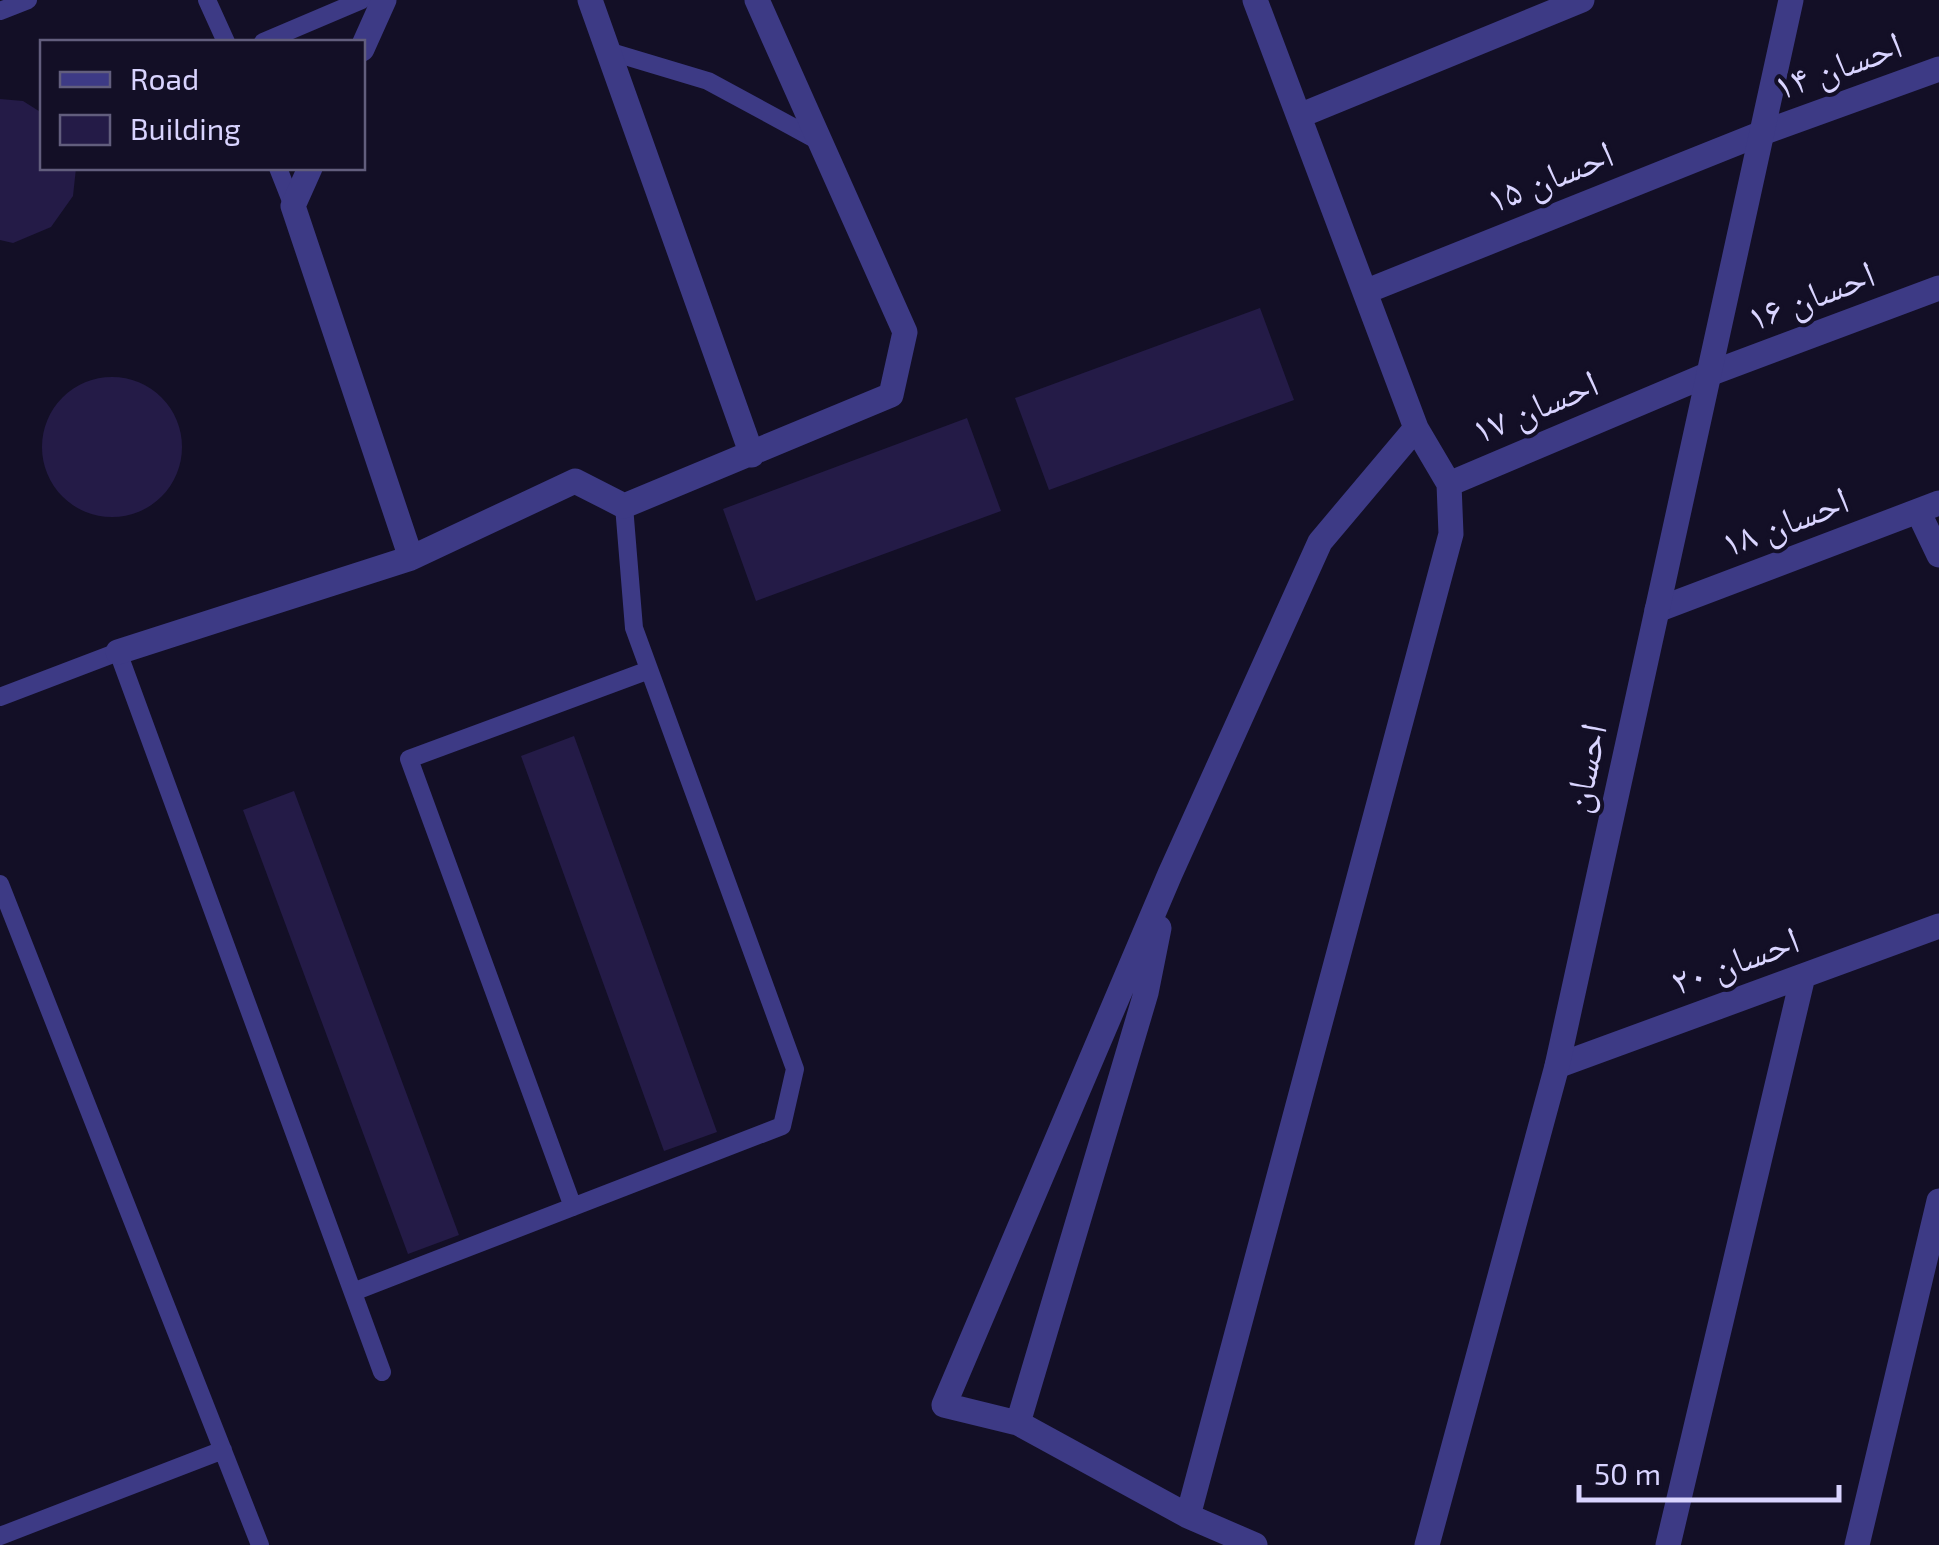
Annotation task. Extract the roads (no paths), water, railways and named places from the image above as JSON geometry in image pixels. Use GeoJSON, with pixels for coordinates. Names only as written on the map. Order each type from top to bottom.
{"type":"FeatureCollection","features":[{"type":"Feature","properties":{"kind":"street"},"geometry":{"type":"LineString","coordinates":[[365,41],[384,0]]}},
{"type":"Feature","properties":{"kind":"street"},"geometry":{"type":"LineString","coordinates":[[590,0],[752,454]]}},
{"type":"Feature","properties":{"kind":"street"},"geometry":{"type":"LineString","coordinates":[[118,652],[411,558],[575,481],[624,506],[891,396],[905,332],[815,139],[757,0]]}},
{"type":"Feature","properties":{"kind":"street","name":"احسان ۱۷"},"geometry":{"type":"LineString","coordinates":[[1256,0],[1416,428],[1449,484],[1709,374]]}},
{"type":"Feature","properties":{"kind":"street"},"geometry":{"type":"LineString","coordinates":[[1298,116],[1582,0]]}},
{"type":"Feature","properties":{"kind":"street","name":"احسان"},"geometry":{"type":"LineString","coordinates":[[1427,1545],[1557,1066],[1791,0]]}},
{"type":"Feature","properties":{"kind":"street","name":"احسان ۱۴"},"geometry":{"type":"LineString","coordinates":[[1762,133],[1939,69]]}},
{"type":"Feature","properties":{"kind":"street","name":"احسان ۱۵"},"geometry":{"type":"LineString","coordinates":[[1367,292],[1762,133]]}},
{"type":"Feature","properties":{"kind":"street"},"geometry":{"type":"LineString","coordinates":[[309,170],[293,206],[411,558]]}},
{"type":"Feature","properties":{"kind":"street","name":"احسان ۱۶"},"geometry":{"type":"LineString","coordinates":[[1709,374],[1939,288]]}},
{"type":"Feature","properties":{"kind":"street"},"geometry":{"type":"LineString","coordinates":[[1255,1545],[1188,1516],[1018,1423],[944,1406],[1170,874],[1320,542],[1416,428]]}},
{"type":"Feature","properties":{"kind":"street"},"geometry":{"type":"LineString","coordinates":[[1188,1516],[1451,534],[1449,484]]}},
{"type":"Feature","properties":{"kind":"street"},"geometry":{"type":"LineString","coordinates":[[1929,507],[1939,555]]}},
{"type":"Feature","properties":{"kind":"street","name":"احسان ۱۸"},"geometry":{"type":"LineString","coordinates":[[1657,610],[1929,507]]}},
{"type":"Feature","properties":{"kind":"street"},"geometry":{"type":"LineString","coordinates":[[1018,1423],[1146,993],[1170,874]]}},
{"type":"Feature","properties":{"kind":"street","name":"احسان ۲۰"},"geometry":{"type":"LineString","coordinates":[[1557,1066],[1939,926]]}},
{"type":"Feature","properties":{"kind":"street"},"geometry":{"type":"LineString","coordinates":[[1668,1545],[1804,976]]}},
{"type":"Feature","properties":{"kind":"street"},"geometry":{"type":"LineString","coordinates":[[1857,1545],[1939,1201]]}},
{"type":"Feature","properties":{"kind":"lane"},"geometry":{"type":"LineString","coordinates":[[0,10],[28,0]]}},
{"type":"Feature","properties":{"kind":"lane"},"geometry":{"type":"LineString","coordinates":[[207,0],[225,40]]}},
{"type":"Feature","properties":{"kind":"lane"},"geometry":{"type":"LineString","coordinates":[[268,40],[362,0]]}},
{"type":"Feature","properties":{"kind":"lane"},"geometry":{"type":"LineString","coordinates":[[608,51],[708,82],[815,139]]}},
{"type":"Feature","properties":{"kind":"lane"},"geometry":{"type":"LineString","coordinates":[[279,170],[293,206]]}},
{"type":"Feature","properties":{"kind":"lane"},"geometry":{"type":"LineString","coordinates":[[353,1292],[782,1126],[795,1069],[634,628],[624,506]]}},
{"type":"Feature","properties":{"kind":"lane"},"geometry":{"type":"LineString","coordinates":[[0,698],[118,652],[382,1372]]}},
{"type":"Feature","properties":{"kind":"lane"},"geometry":{"type":"LineString","coordinates":[[573,1207],[409,759],[650,670]]}},
{"type":"Feature","properties":{"kind":"lane"},"geometry":{"type":"LineString","coordinates":[[0,884],[260,1545]]}},
{"type":"Feature","properties":{"kind":"lane"},"geometry":{"type":"LineString","coordinates":[[0,1536],[223,1450]]}}]}
